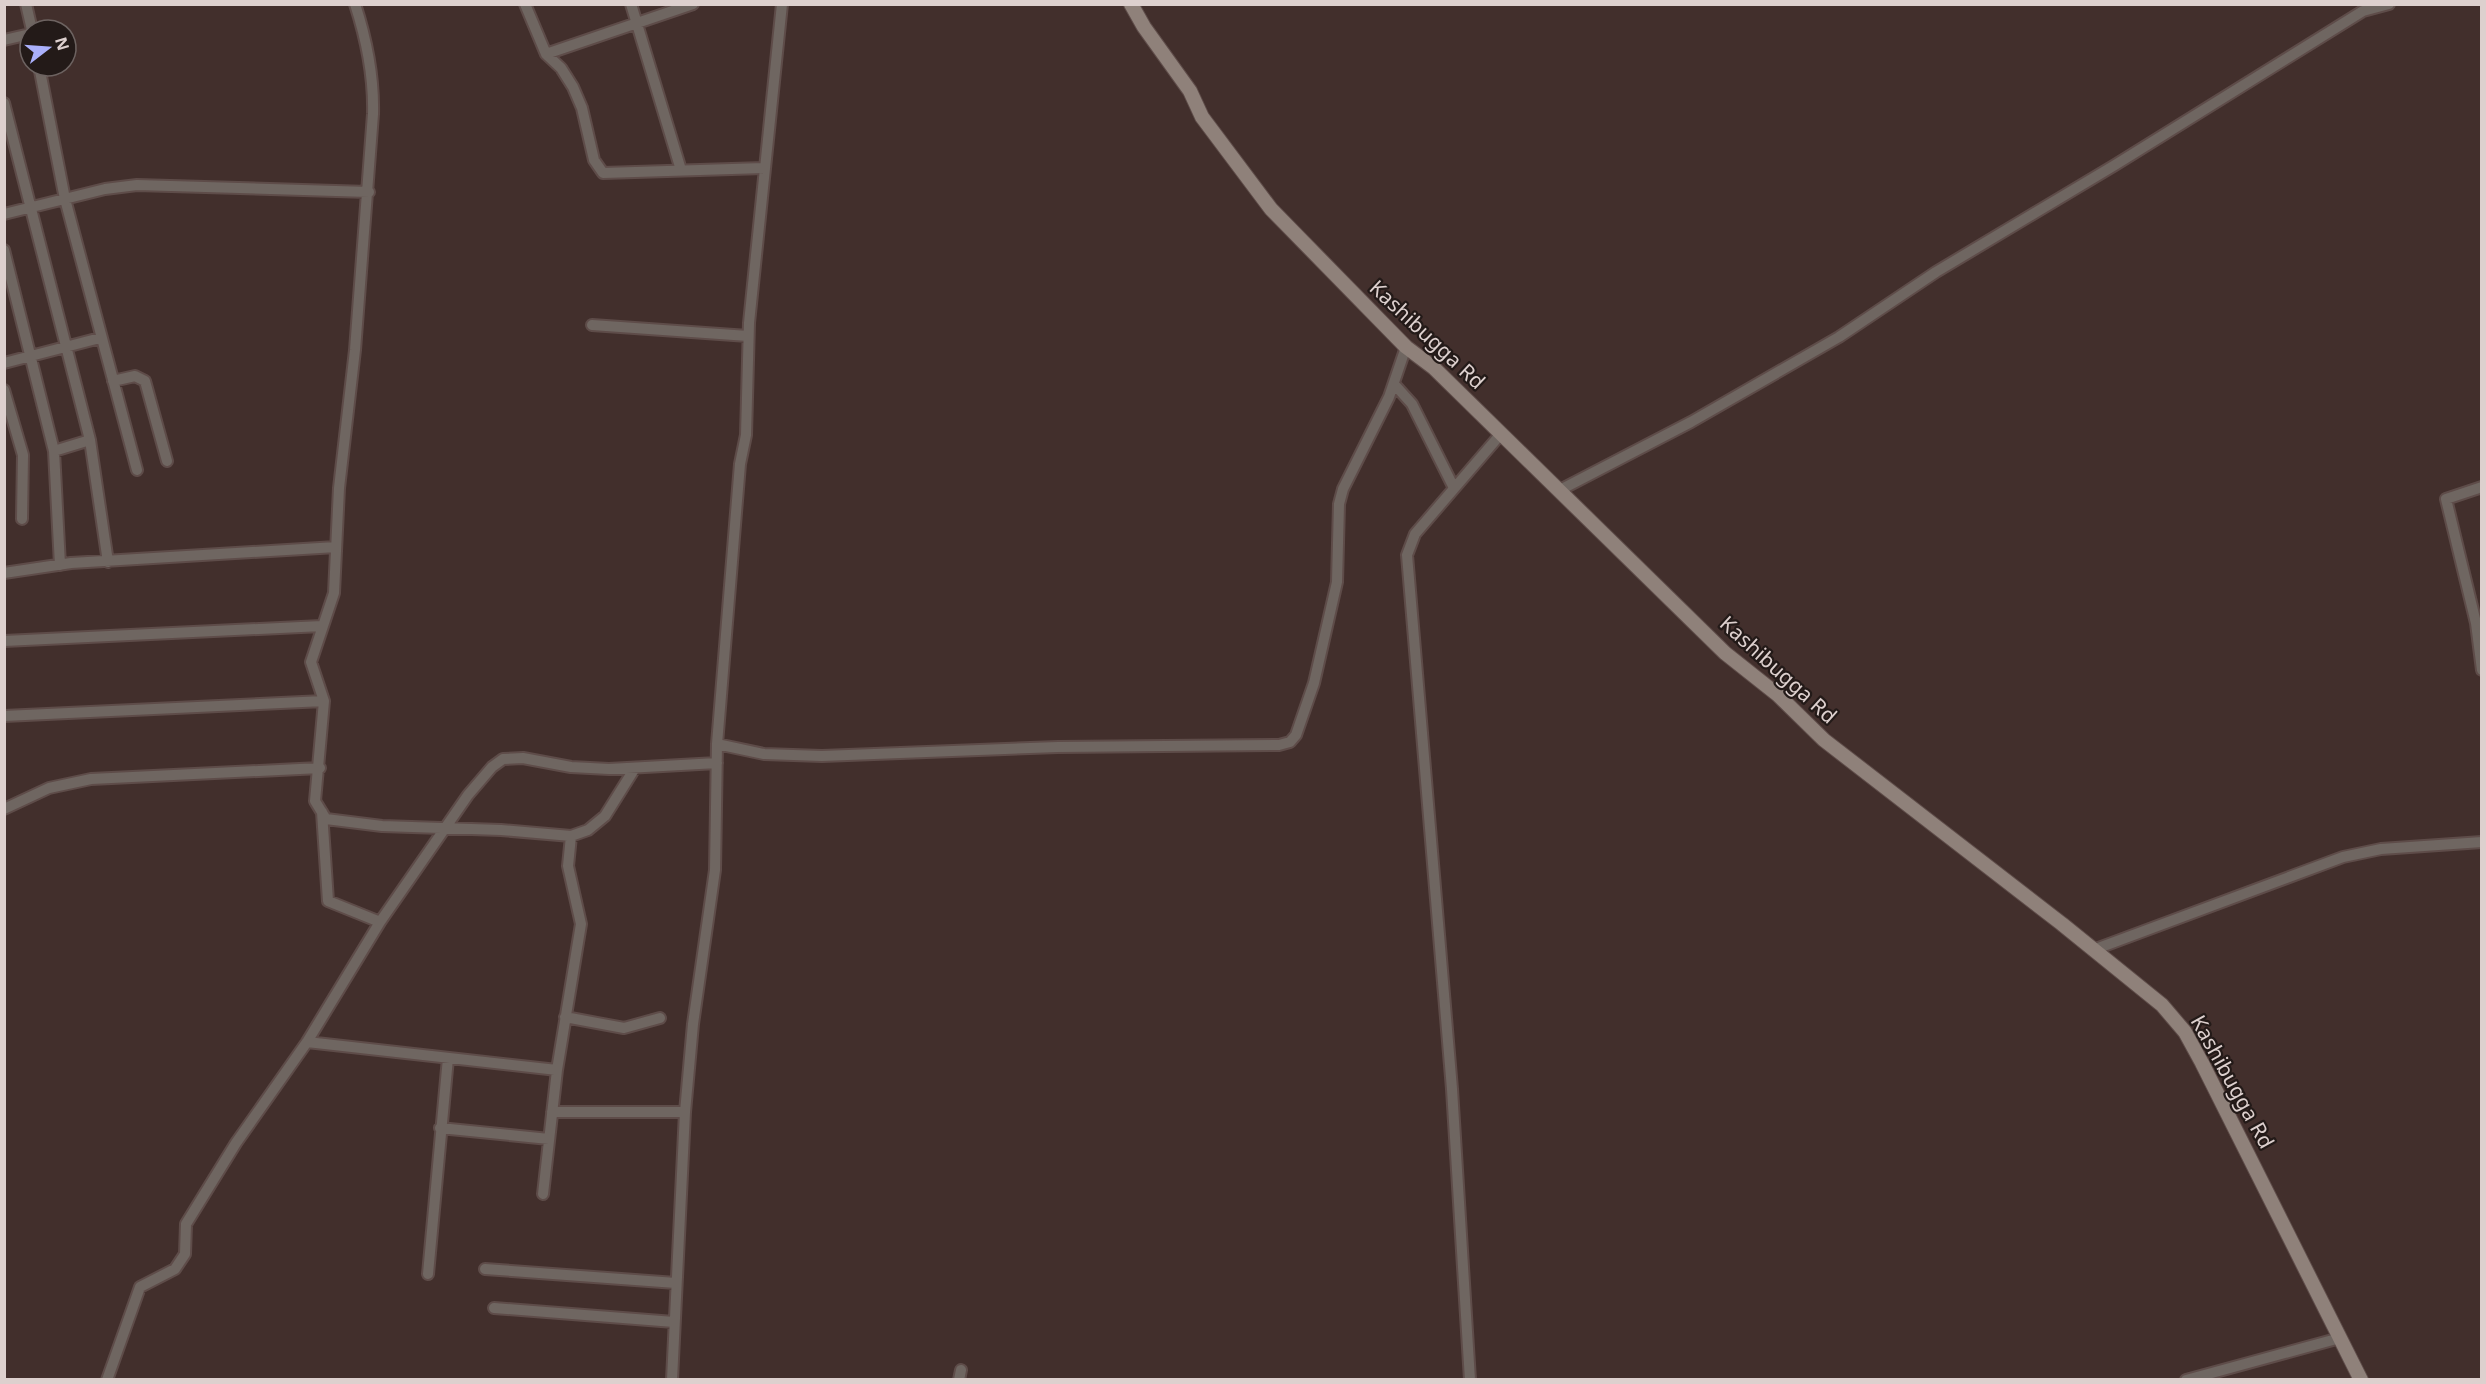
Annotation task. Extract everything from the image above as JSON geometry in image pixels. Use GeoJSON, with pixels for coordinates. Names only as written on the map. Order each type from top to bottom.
{"type":"FeatureCollection","features":[{"type":"Feature","properties":{"kind":"main road","name":"Kashibugga Rd"},"geometry":{"type":"LineString","coordinates":[[1131,4],[1144,27],[1190,91],[1202,117],[1271,209],[1406,347],[1434,368],[1725,653],[1778,695],[1824,740],[2162,1005],[2185,1032],[2361,1380]]}},
{"type":"Feature","properties":{"kind":"street"},"geometry":{"type":"LineString","coordinates":[[356,4],[365,35],[374,83],[369,192],[353,373],[339,488],[334,592],[311,662],[324,701],[320,768],[315,801],[326,819],[382,826],[446,827],[572,836],[588,830],[605,816],[635,768]]}},
{"type":"Feature","properties":{"kind":"street"},"geometry":{"type":"LineString","coordinates":[[525,4],[546,54],[561,68],[573,87],[582,108],[597,168],[612,174],[764,168]]}},
{"type":"Feature","properties":{"kind":"street"},"geometry":{"type":"LineString","coordinates":[[631,4],[681,170]]}},
{"type":"Feature","properties":{"kind":"street"},"geometry":{"type":"LineString","coordinates":[[546,54],[693,4]]}},
{"type":"Feature","properties":{"kind":"street"},"geometry":{"type":"LineString","coordinates":[[672,1380],[685,1112],[693,1024],[715,870],[717,744],[740,464],[746,435],[748,336],[782,4]]}},
{"type":"Feature","properties":{"kind":"street"},"geometry":{"type":"LineString","coordinates":[[1560,490],[1691,422],[1839,337],[1936,272],[2115,165],[2363,11],[2389,4]]}},
{"type":"Feature","properties":{"kind":"street"},"geometry":{"type":"LineString","coordinates":[[41,78],[65,199],[100,338],[137,470]]}},
{"type":"Feature","properties":{"kind":"street"},"geometry":{"type":"LineString","coordinates":[[4,103],[90,440],[108,562]]}},
{"type":"Feature","properties":{"kind":"street"},"geometry":{"type":"LineString","coordinates":[[4,214],[137,185],[369,192]]}},
{"type":"Feature","properties":{"kind":"street"},"geometry":{"type":"LineString","coordinates":[[4,250],[54,451],[60,565]]}},
{"type":"Feature","properties":{"kind":"street"},"geometry":{"type":"LineString","coordinates":[[592,325],[748,336]]}},
{"type":"Feature","properties":{"kind":"street"},"geometry":{"type":"LineString","coordinates":[[4,363],[100,338]]}},
{"type":"Feature","properties":{"kind":"street"},"geometry":{"type":"LineString","coordinates":[[717,744],[765,754],[822,756],[1046,747],[1279,745],[1290,742],[1296,735],[1314,684],[1337,582],[1340,504],[1343,489],[1394,384],[1406,347]]}},
{"type":"Feature","properties":{"kind":"street"},"geometry":{"type":"LineString","coordinates":[[113,381],[135,376],[145,381],[168,461]]}},
{"type":"Feature","properties":{"kind":"street"},"geometry":{"type":"LineString","coordinates":[[1394,384],[1412,404],[1454,488]]}},
{"type":"Feature","properties":{"kind":"street"},"geometry":{"type":"LineString","coordinates":[[4,390],[23,455],[22,519]]}},
{"type":"Feature","properties":{"kind":"street"},"geometry":{"type":"LineString","coordinates":[[1470,1380],[1450,1055],[1407,555],[1415,534],[1500,435]]}},
{"type":"Feature","properties":{"kind":"street"},"geometry":{"type":"LineString","coordinates":[[54,451],[90,440]]}},
{"type":"Feature","properties":{"kind":"street"},"geometry":{"type":"LineString","coordinates":[[2481,487],[2446,499],[2476,623],[2481,670]]}},
{"type":"Feature","properties":{"kind":"street"},"geometry":{"type":"LineString","coordinates":[[4,573],[60,565],[336,547]]}},
{"type":"Feature","properties":{"kind":"street"},"geometry":{"type":"LineString","coordinates":[[4,641],[322,626]]}},
{"type":"Feature","properties":{"kind":"street"},"geometry":{"type":"LineString","coordinates":[[4,716],[324,701]]}},
{"type":"Feature","properties":{"kind":"street"},"geometry":{"type":"LineString","coordinates":[[107,1380],[140,1287],[175,1269],[185,1254],[186,1224],[259,1108],[307,1042],[380,922],[446,827],[492,767],[503,759],[523,758],[572,767],[609,769],[717,763]]}},
{"type":"Feature","properties":{"kind":"street"},"geometry":{"type":"LineString","coordinates":[[4,808],[49,788],[90,779],[320,768]]}},
{"type":"Feature","properties":{"kind":"street"},"geometry":{"type":"LineString","coordinates":[[321,809],[328,901],[380,922]]}},
{"type":"Feature","properties":{"kind":"street"},"geometry":{"type":"LineString","coordinates":[[543,1194],[557,1070],[581,924],[568,866],[572,836]]}},
{"type":"Feature","properties":{"kind":"street"},"geometry":{"type":"LineString","coordinates":[[2093,950],[2343,857],[2381,849],[2481,842]]}},
{"type":"Feature","properties":{"kind":"street"},"geometry":{"type":"LineString","coordinates":[[566,1017],[624,1028],[660,1018]]}},
{"type":"Feature","properties":{"kind":"street"},"geometry":{"type":"LineString","coordinates":[[307,1042],[557,1070]]}},
{"type":"Feature","properties":{"kind":"street"},"geometry":{"type":"LineString","coordinates":[[428,1274],[447,1058]]}},
{"type":"Feature","properties":{"kind":"street"},"geometry":{"type":"LineString","coordinates":[[552,1113],[685,1112]]}},
{"type":"Feature","properties":{"kind":"street"},"geometry":{"type":"LineString","coordinates":[[440,1128],[549,1139]]}},
{"type":"Feature","properties":{"kind":"street"},"geometry":{"type":"LineString","coordinates":[[486,1269],[676,1282]]}},
{"type":"Feature","properties":{"kind":"street"},"geometry":{"type":"LineString","coordinates":[[494,1308],[674,1322]]}},
{"type":"Feature","properties":{"kind":"street"},"geometry":{"type":"LineString","coordinates":[[2186,1380],[2340,1338]]}}]}
